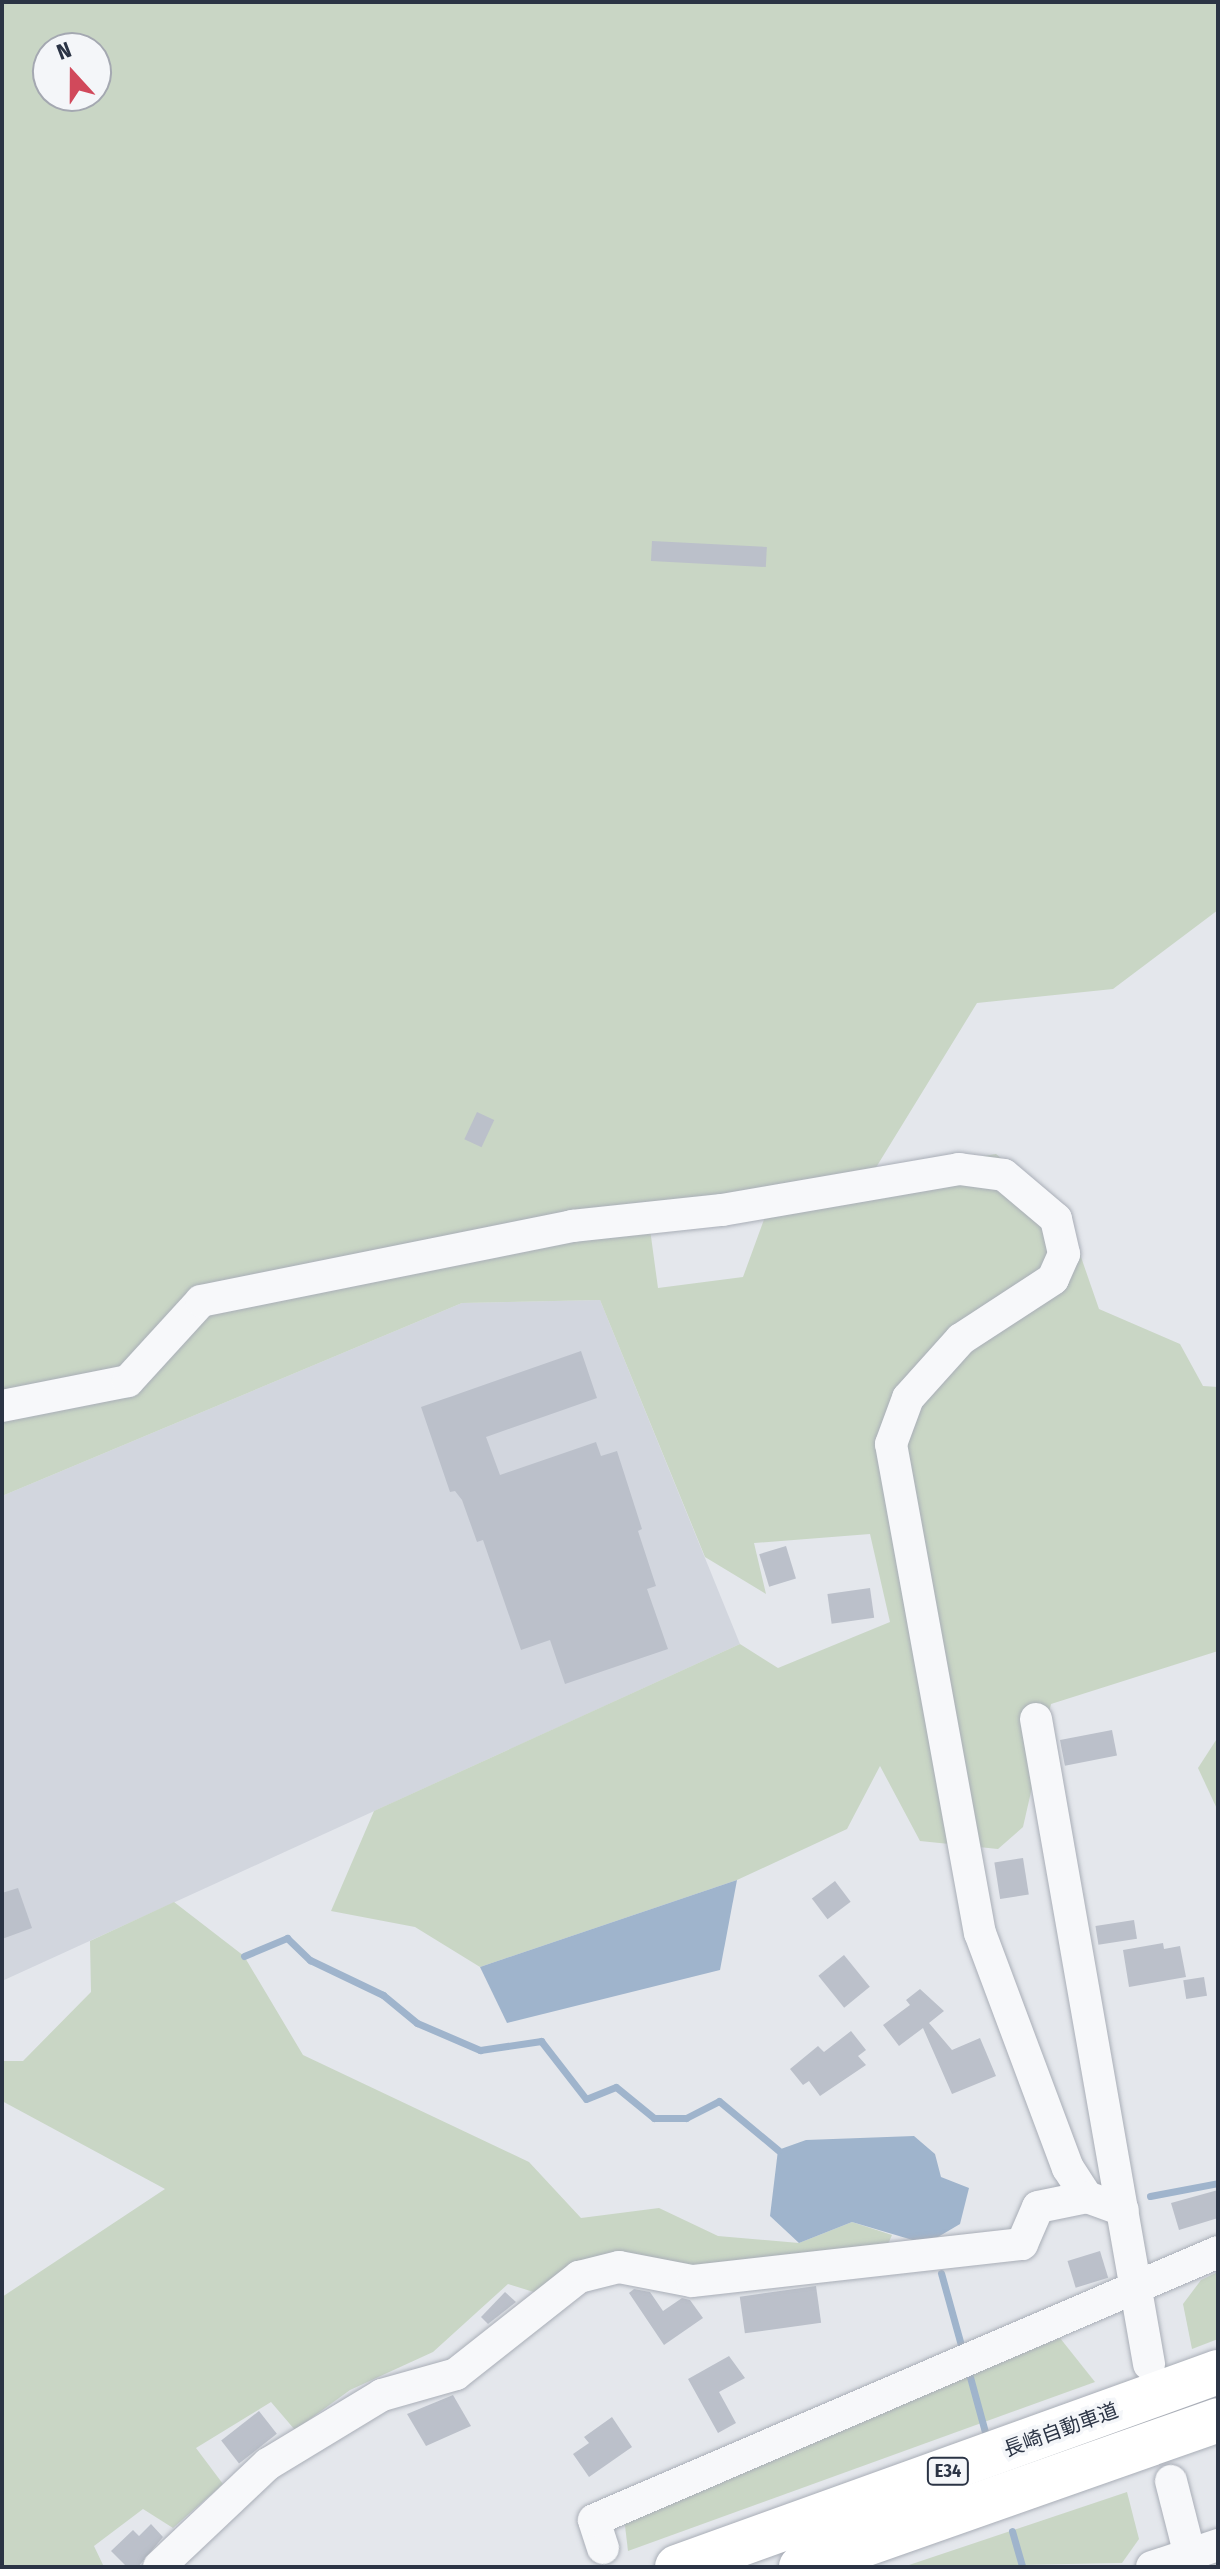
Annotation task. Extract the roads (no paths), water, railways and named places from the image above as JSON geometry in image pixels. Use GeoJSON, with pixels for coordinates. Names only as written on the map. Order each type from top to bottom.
{"type":"FeatureCollection","features":[{"type":"Feature","properties":{"kind":"highway","name":"長崎自動車道"},"geometry":{"type":"LineString","coordinates":[[677,2567],[1218,2372]]}},
{"type":"Feature","properties":{"kind":"highway","name":"E34"},"geometry":{"type":"LineString","coordinates":[[801,2567],[1218,2420]]}},
{"type":"Feature","properties":{"kind":"street"},"geometry":{"type":"LineString","coordinates":[[2,1406],[128,1381],[201,1301],[572,1226],[722,1210],[959,1169],[1004,1175],[1056,1219],[1064,1254],[1053,1279],[961,1339],[943,1358],[908,1398],[891,1444],[980,1933],[1068,2168],[1087,2197]]}},
{"type":"Feature","properties":{"kind":"street"},"geometry":{"type":"LineString","coordinates":[[1036,1719],[1149,2364]]}},
{"type":"Feature","properties":{"kind":"street"},"geometry":{"type":"LineString","coordinates":[[159,2567],[268,2464],[382,2395],[456,2374],[579,2277],[619,2267],[692,2281],[1022,2244],[1038,2207],[1087,2197],[1123,2210]]}},
{"type":"Feature","properties":{"kind":"street"},"geometry":{"type":"LineString","coordinates":[[603,2548],[594,2520],[1138,2291],[1218,2252]]}},
{"type":"Feature","properties":{"kind":"street"},"geometry":{"type":"LineString","coordinates":[[1152,2567],[1200,2556],[1171,2481]]}},
{"type":"Feature","properties":{"kind":"water"},"geometry":{"type":"Polygon","coordinates":[[[737,1880],[720,1970],[507,2023],[480,1967],[737,1880]]]}},
{"type":"Feature","properties":{"kind":"water"},"geometry":{"type":"Polygon","coordinates":[[[914,2136],[935,2154],[941,2177],[969,2188],[960,2224],[926,2244],[852,2222],[799,2243],[770,2216],[778,2150],[806,2140],[914,2136]]]}},
{"type":"Feature","properties":{"kind":"waterway"},"geometry":{"type":"LineString","coordinates":[[244,1956],[287,1938],[310,1960],[383,1995],[417,2023],[480,2050],[541,2041],[586,2099],[616,2087],[654,2118],[686,2118],[719,2101],[778,2150]]}},
{"type":"Feature","properties":{"kind":"waterway"},"geometry":{"type":"LineString","coordinates":[[1150,2196],[1218,2183]]}},
{"type":"Feature","properties":{"kind":"waterway"},"geometry":{"type":"LineString","coordinates":[[941,2273],[961,2345]]}},
{"type":"Feature","properties":{"kind":"waterway"},"geometry":{"type":"LineString","coordinates":[[970,2377],[985,2432]]}},
{"type":"Feature","properties":{"kind":"waterway"},"geometry":{"type":"LineString","coordinates":[[1012,2531],[1022,2567]]}}]}
